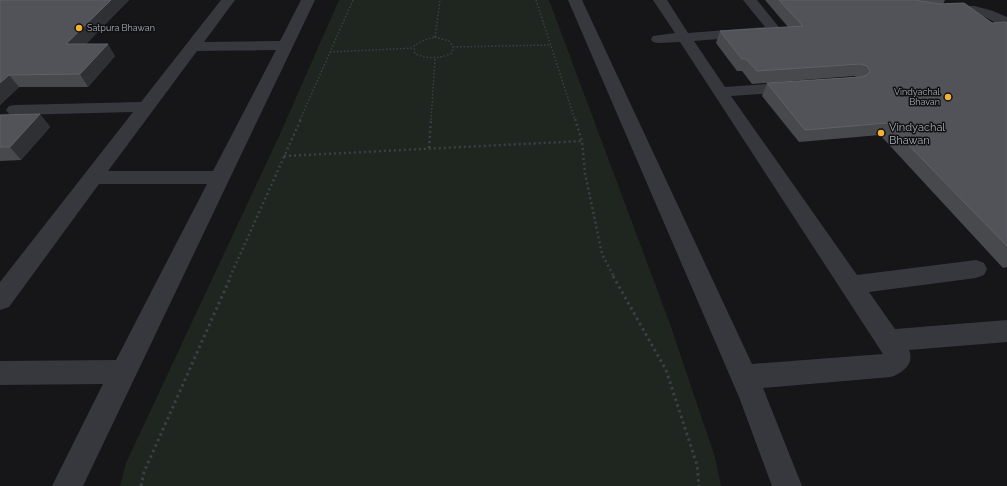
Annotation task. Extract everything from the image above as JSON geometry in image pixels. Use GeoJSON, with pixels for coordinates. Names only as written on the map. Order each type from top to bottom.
{"type":"FeatureCollection","features":[{"type":"Feature","properties":{"kind":"street"},"geometry":{"type":"LineString","coordinates":[[0,300],[228,0]]}},
{"type":"Feature","properties":{"kind":"street"},"geometry":{"type":"LineString","coordinates":[[67,486],[122,372],[308,0]]}},
{"type":"Feature","properties":{"kind":"street"},"geometry":{"type":"LineString","coordinates":[[575,0],[744,377],[787,486]]}},
{"type":"Feature","properties":{"kind":"street"},"geometry":{"type":"LineString","coordinates":[[660,0],[720,92],[897,353],[897,360],[891,365],[744,377]]}},
{"type":"Feature","properties":{"kind":"street"},"geometry":{"type":"LineString","coordinates":[[658,39],[775,31],[750,0]]}},
{"type":"Feature","properties":{"kind":"street"},"geometry":{"type":"LineString","coordinates":[[900,0],[913,8],[976,10],[988,13],[1007,23]]}},
{"type":"Feature","properties":{"kind":"street"},"geometry":{"type":"LineString","coordinates":[[192,47],[286,46]]}},
{"type":"Feature","properties":{"kind":"street"},"geometry":{"type":"LineString","coordinates":[[720,92],[807,86]]}},
{"type":"Feature","properties":{"kind":"street"},"geometry":{"type":"LineString","coordinates":[[15,110],[147,107]]}},
{"type":"Feature","properties":{"kind":"street"},"geometry":{"type":"LineString","coordinates":[[92,178],[219,178]]}},
{"type":"Feature","properties":{"kind":"street"},"geometry":{"type":"LineString","coordinates":[[851,285],[976,269]]}},
{"type":"Feature","properties":{"kind":"street"},"geometry":{"type":"LineString","coordinates":[[889,341],[1007,331]]}},
{"type":"Feature","properties":{"kind":"street"},"geometry":{"type":"LineString","coordinates":[[0,373],[122,372]]}},
{"type":"Feature","properties":{"kind":"path"},"geometry":{"type":"LineString","coordinates":[[141,486],[144,472],[353,0]]}},
{"type":"Feature","properties":{"kind":"path"},"geometry":{"type":"LineString","coordinates":[[435,38],[440,0]]}},
{"type":"Feature","properties":{"kind":"path"},"geometry":{"type":"LineString","coordinates":[[536,0],[582,141],[585,173],[602,254],[620,290],[666,370],[698,465],[699,486]]}},
{"type":"Feature","properties":{"kind":"path"},"geometry":{"type":"LineString","coordinates":[[330,52],[414,48],[414,46],[424,40],[435,38],[449,41],[453,46],[452,52],[446,57],[435,59],[424,58],[415,54],[414,48]]}},
{"type":"Feature","properties":{"kind":"path"},"geometry":{"type":"LineString","coordinates":[[453,46],[551,45]]}},
{"type":"Feature","properties":{"kind":"path"},"geometry":{"type":"LineString","coordinates":[[429,148],[435,59]]}},
{"type":"Feature","properties":{"kind":"path"},"geometry":{"type":"LineString","coordinates":[[284,156],[582,141]]}},
{"type":"Feature","properties":{"kind":"shaded area"},"geometry":{"type":"Polygon","coordinates":[[[339,0],[549,0],[670,324],[715,457],[721,486],[120,486],[126,463],[280,134],[339,0]]]}},
{"type":"Feature","properties":{"kind":"building"},"geometry":{"type":"Polygon","coordinates":[[[0,0],[111,0],[66,44],[108,44],[80,74],[9,75],[0,83],[0,0]]]}},
{"type":"Feature","properties":{"kind":"building","name":"Vindyachal Bhawan"},"geometry":{"type":"Polygon","coordinates":[[[779,0],[914,0],[939,4],[964,3],[992,23],[1007,23],[1007,246],[887,123],[805,130],[767,83],[861,77],[867,75],[870,71],[867,66],[860,64],[757,71],[746,59],[742,59],[720,31],[803,26],[779,0]]]}},
{"type":"Feature","properties":{"kind":"building"},"geometry":{"type":"Polygon","coordinates":[[[40,114],[10,147],[0,147],[0,115],[40,114]]]}},
{"type":"Feature","properties":{"kind":"place","name":"Satpura Bhawan"},"geometry":{"type":"Point","coordinates":[79,28]}},
{"type":"Feature","properties":{"kind":"place","name":"Vindyachal Bhavan"},"geometry":{"type":"Point","coordinates":[948,97]}},
{"type":"Feature","properties":{"kind":"place","name":"Vindyachal Bhawan"},"geometry":{"type":"Point","coordinates":[881,133]}}]}
